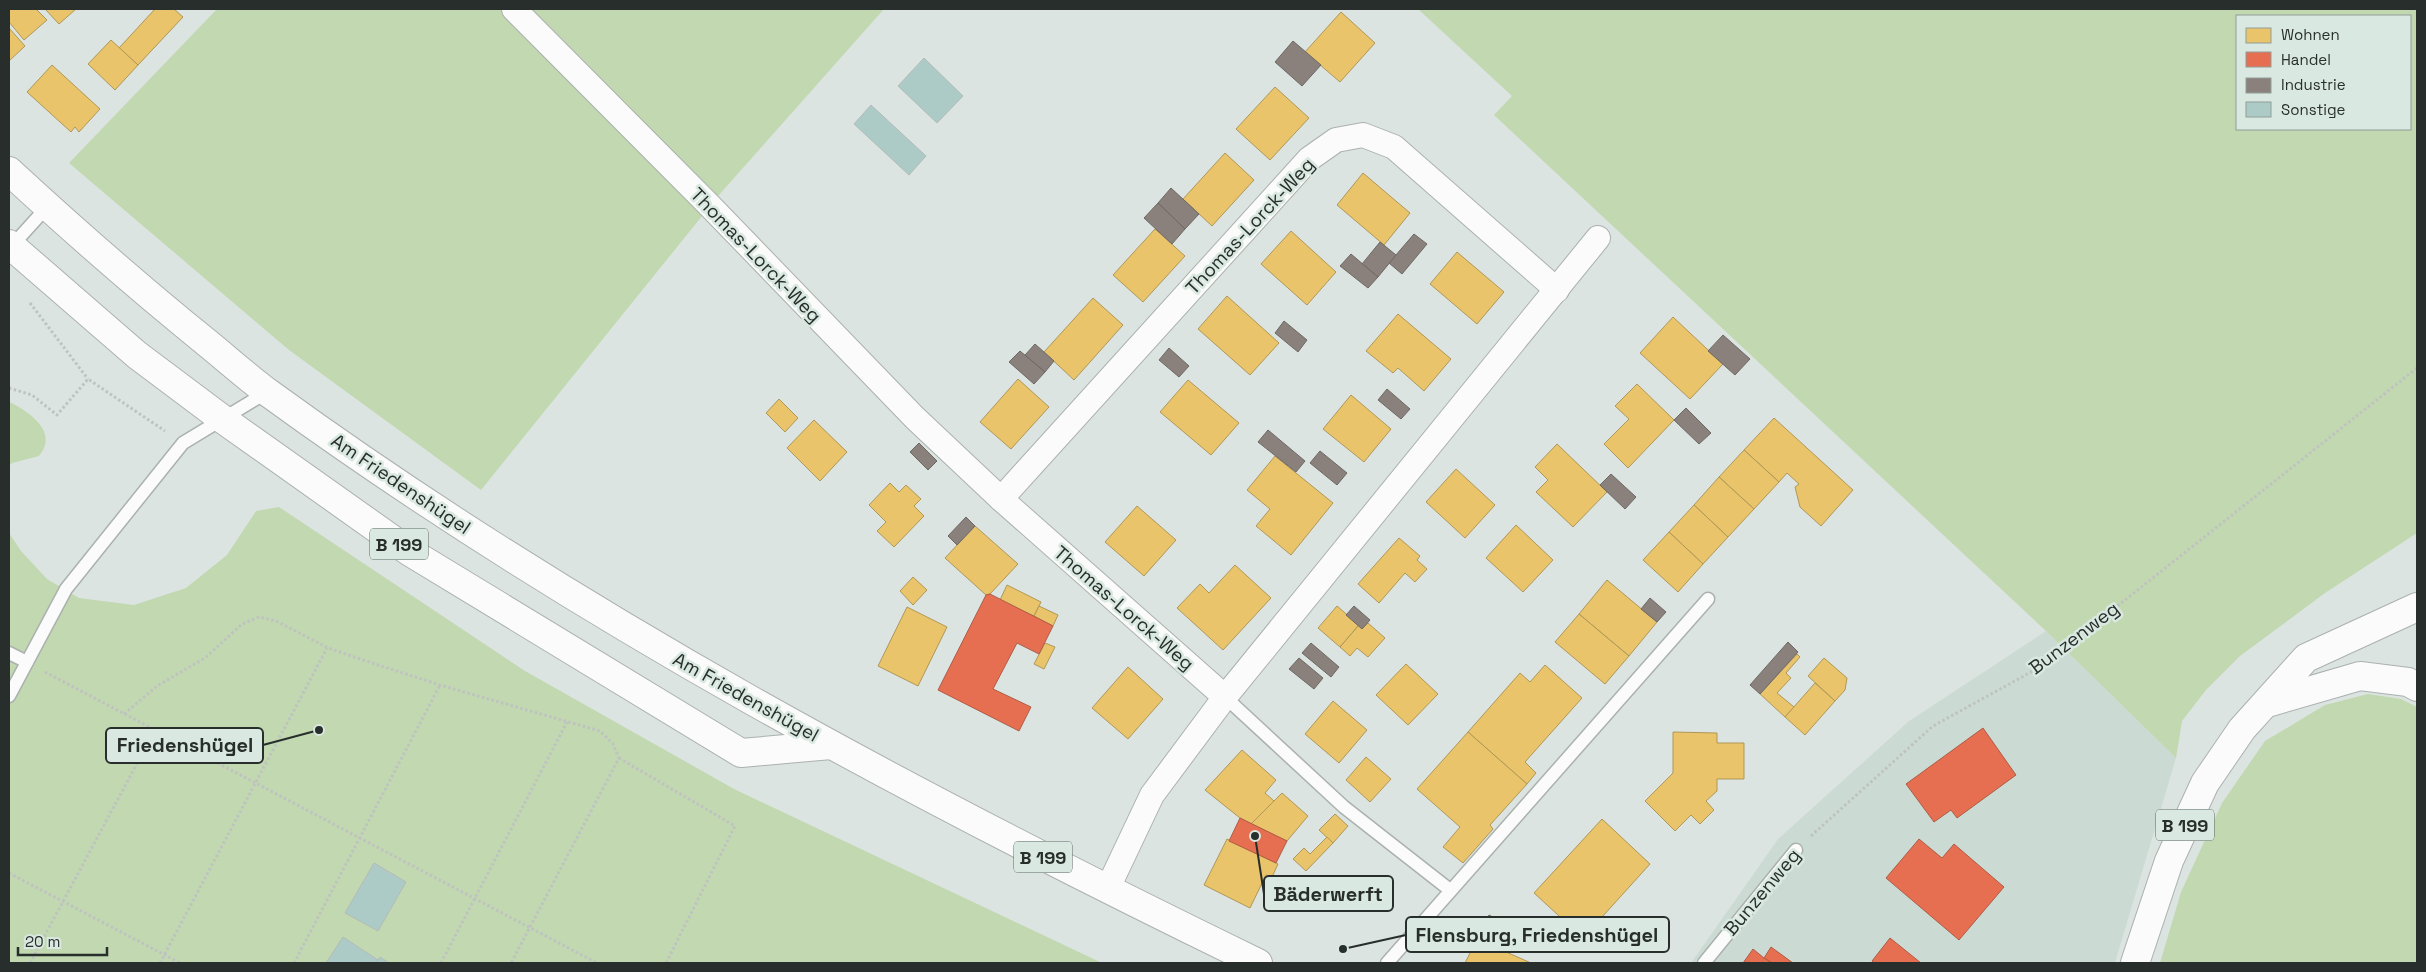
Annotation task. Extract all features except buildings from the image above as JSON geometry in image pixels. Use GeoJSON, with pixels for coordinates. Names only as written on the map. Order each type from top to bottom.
{"type":"FeatureCollection","features":[{"type":"Feature","properties":{"kind":"main road","name":"Am Friedenshügel"},"geometry":{"type":"LineString","coordinates":[[9,171],[132,282],[267,392],[455,522],[640,637],[831,745],[1107,890],[1258,963]]}},
{"type":"Feature","properties":{"kind":"main road","name":"Am Friedenshügel"},"geometry":{"type":"LineString","coordinates":[[10,246],[137,355],[221,418],[410,552],[741,753],[831,745]]}},
{"type":"Feature","properties":{"kind":"main road"},"geometry":{"type":"LineString","coordinates":[[2267,703],[2306,658],[2417,607]]}},
{"type":"Feature","properties":{"kind":"main road","name":"B 199"},"geometry":{"type":"LineString","coordinates":[[2135,963],[2169,861],[2205,783],[2242,729],[2267,703],[2360,676],[2408,682],[2417,687]]}},
{"type":"Feature","properties":{"kind":"street","name":"Thomas-Lorck-Weg"},"geometry":{"type":"LineString","coordinates":[[514,9],[711,207],[915,418],[1001,499],[1225,696]]}},
{"type":"Feature","properties":{"kind":"street","name":"Thomas-Lorck-Weg"},"geometry":{"type":"LineString","coordinates":[[1001,499],[1309,159],[1336,140],[1363,135],[1394,147],[1557,290]]}},
{"type":"Feature","properties":{"kind":"street"},"geometry":{"type":"LineString","coordinates":[[1107,890],[1152,794],[1225,696],[1598,238]]}},
{"type":"Feature","properties":{"kind":"lane"},"geometry":{"type":"LineString","coordinates":[[10,246],[48,206]]}},
{"type":"Feature","properties":{"kind":"lane"},"geometry":{"type":"LineString","coordinates":[[9,696],[66,589],[183,443],[221,418],[267,392]]}},
{"type":"Feature","properties":{"kind":"lane"},"geometry":{"type":"LineString","coordinates":[[1387,963],[1708,599]]}},
{"type":"Feature","properties":{"kind":"lane"},"geometry":{"type":"LineString","coordinates":[[9,653],[27,662]]}},
{"type":"Feature","properties":{"kind":"lane"},"geometry":{"type":"LineString","coordinates":[[1225,696],[1268,739],[1344,807],[1450,890]]}},
{"type":"Feature","properties":{"kind":"lane","name":"Bunzenweg"},"geometry":{"type":"LineString","coordinates":[[1704,963],[1796,850]]}},
{"type":"Feature","properties":{"kind":"path"},"geometry":{"type":"LineString","coordinates":[[26,298],[88,379],[183,443]]}},
{"type":"Feature","properties":{"kind":"path","name":"Bunzenweg"},"geometry":{"type":"LineString","coordinates":[[1796,850],[1933,726],[2042,666],[2417,368]]}},
{"type":"Feature","properties":{"kind":"path"},"geometry":{"type":"LineString","coordinates":[[9,388],[32,395],[56,415],[88,379]]}},
{"type":"Feature","properties":{"kind":"path"},"geometry":{"type":"LineString","coordinates":[[124,714],[157,686],[205,658],[242,624],[259,617],[276,621],[328,648],[440,686],[600,731],[614,744],[619,758],[735,826],[666,963]]}},
{"type":"Feature","properties":{"kind":"path"},"geometry":{"type":"LineString","coordinates":[[160,963],[328,648]]}},
{"type":"Feature","properties":{"kind":"path"},"geometry":{"type":"LineString","coordinates":[[27,662],[597,963]]}},
{"type":"Feature","properties":{"kind":"path"},"geometry":{"type":"LineString","coordinates":[[294,963],[440,686]]}},
{"type":"Feature","properties":{"kind":"path"},"geometry":{"type":"LineString","coordinates":[[442,963],[474,898],[567,722]]}},
{"type":"Feature","properties":{"kind":"path"},"geometry":{"type":"LineString","coordinates":[[30,963],[155,730]]}},
{"type":"Feature","properties":{"kind":"path"},"geometry":{"type":"LineString","coordinates":[[511,963],[619,758]]}},
{"type":"Feature","properties":{"kind":"path"},"geometry":{"type":"LineString","coordinates":[[9,873],[180,963]]}},
{"type":"Feature","properties":{"kind":"shaded area"},"geometry":{"type":"Polygon","coordinates":[[[2046,631],[2176,758],[2115,963],[1691,963],[1778,839],[1909,721],[2046,631]]]}},
{"type":"Feature","properties":{"kind":"green space"},"geometry":{"type":"Polygon","coordinates":[[[217,9],[884,9],[719,195],[481,490],[289,350],[69,163],[217,9]]]}},
{"type":"Feature","properties":{"kind":"green space"},"geometry":{"type":"Polygon","coordinates":[[[1418,9],[2417,9],[2417,533],[2325,593],[2240,656],[2206,690],[2182,721],[2176,758],[2046,631],[1494,115],[1512,96],[1418,9]]]}},
{"type":"Feature","properties":{"kind":"green space"},"geometry":{"type":"Polygon","coordinates":[[[9,402],[28,413],[40,425],[46,438],[45,446],[39,456],[12,463],[9,466],[9,402]]]}},
{"type":"Feature","properties":{"kind":"green space"},"geometry":{"type":"Polygon","coordinates":[[[279,507],[525,671],[734,789],[1102,963],[9,963],[9,533],[21,551],[47,579],[79,598],[134,605],[186,588],[227,555],[256,511],[279,507]]]}},
{"type":"Feature","properties":{"kind":"green space"},"geometry":{"type":"Polygon","coordinates":[[[2368,694],[2401,699],[2417,707],[2417,963],[2160,963],[2181,892],[2222,803],[2265,741],[2325,705],[2368,694]]]}},
{"type":"Feature","properties":{"kind":"place","name":"Friedenshügel"},"geometry":{"type":"Point","coordinates":[319,730]}},
{"type":"Feature","properties":{"kind":"place","name":"Bäderwerft"},"geometry":{"type":"Point","coordinates":[1255,836]}},
{"type":"Feature","properties":{"kind":"place","name":"Flensburg, Friedenshügel"},"geometry":{"type":"Point","coordinates":[1343,949]}}]}
